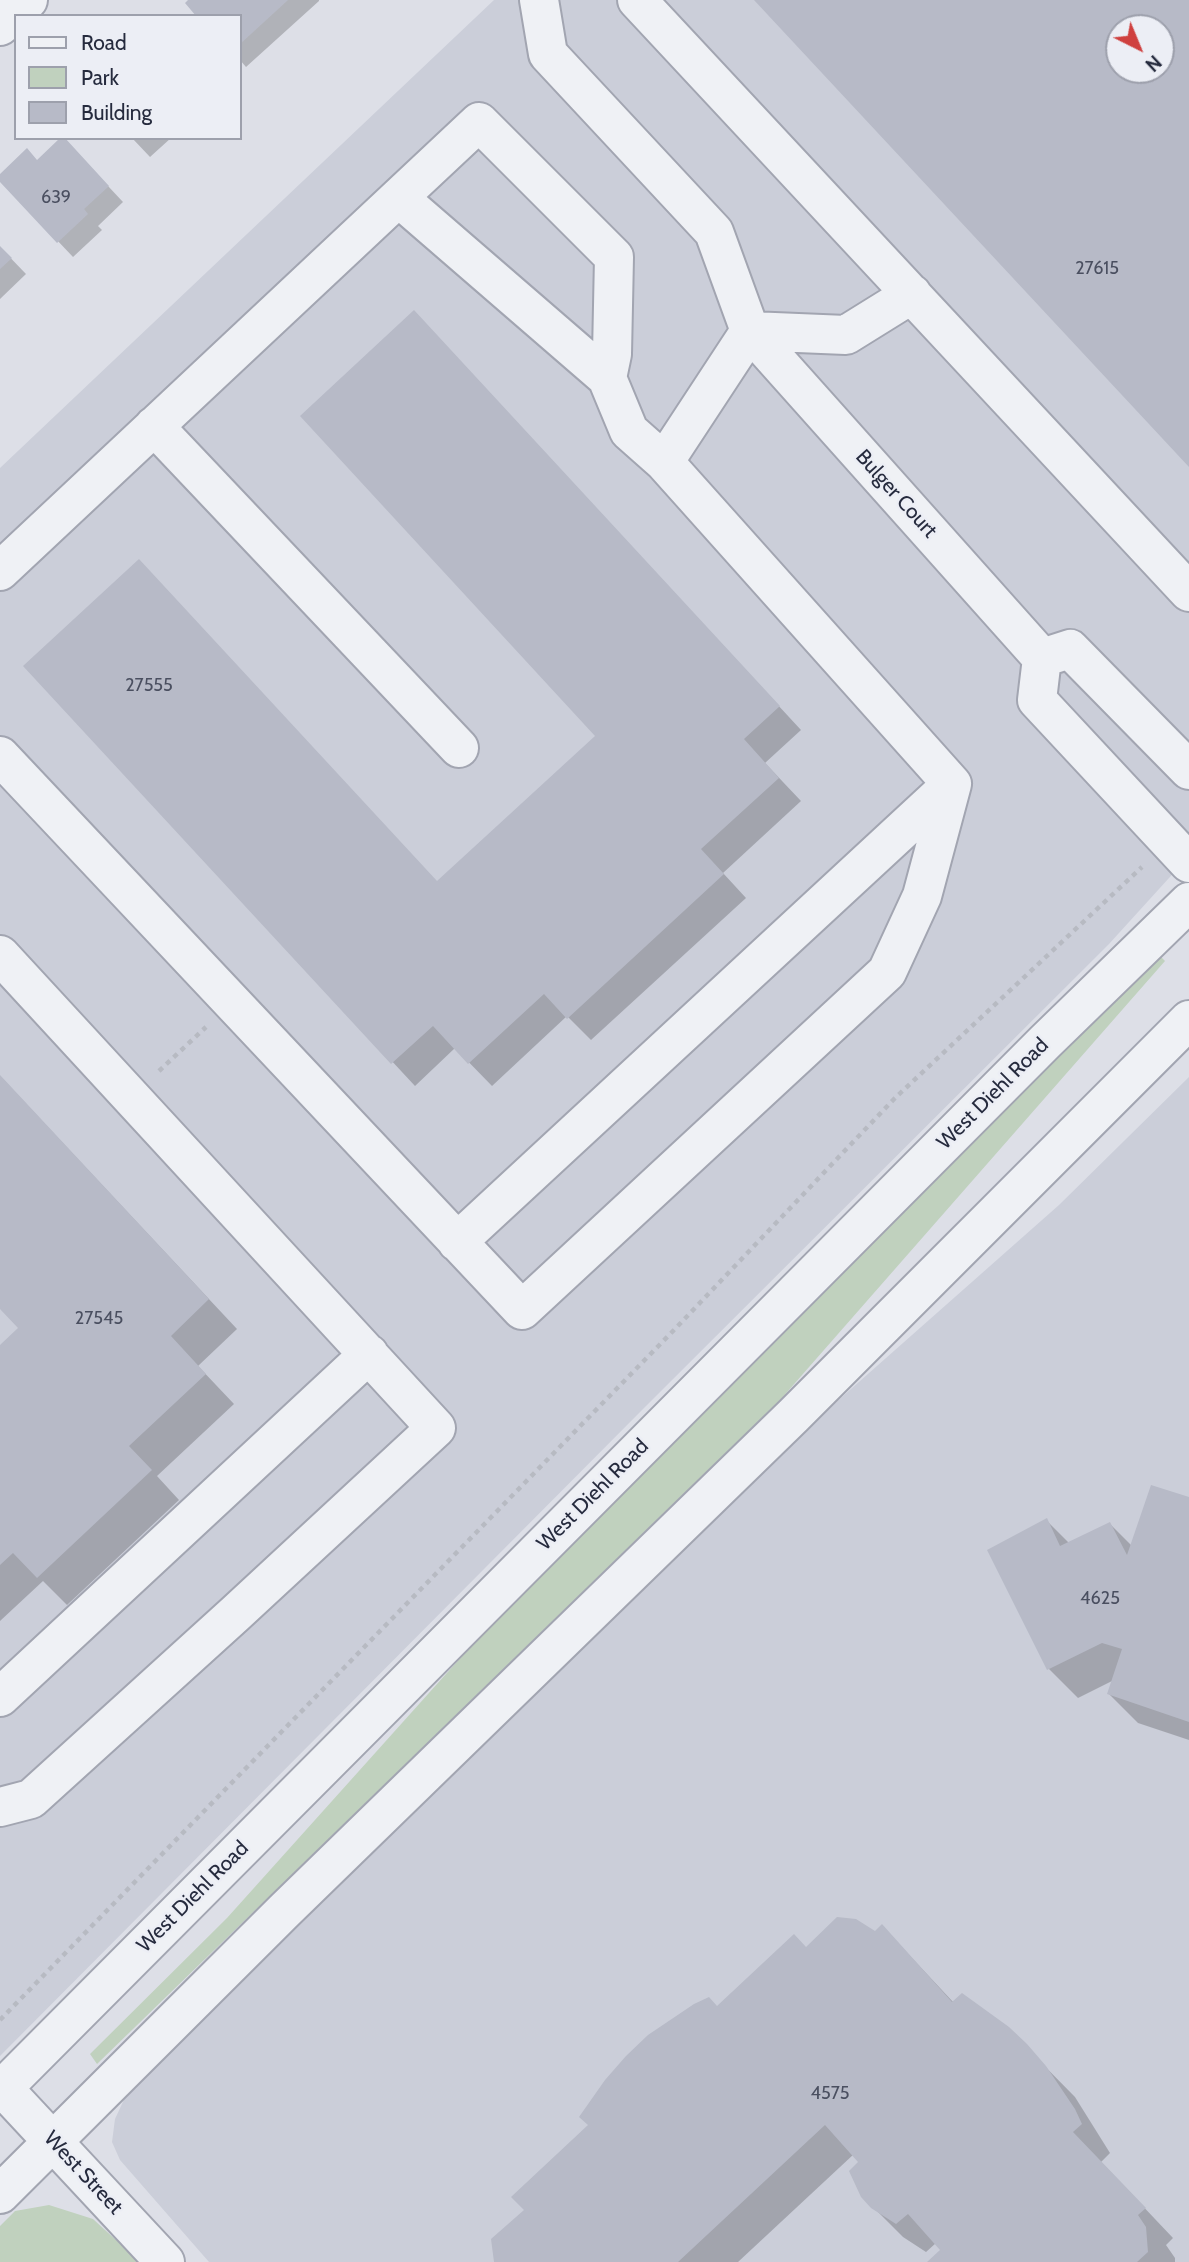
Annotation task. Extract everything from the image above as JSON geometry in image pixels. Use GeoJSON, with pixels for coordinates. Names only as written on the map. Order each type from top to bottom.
{"type":"FeatureCollection","features":[{"type":"Feature","properties":{"kind":"street"},"geometry":{"type":"LineString","coordinates":[[0,26],[28,0]]}},
{"type":"Feature","properties":{"kind":"street"},"geometry":{"type":"LineString","coordinates":[[539,0],[548,54],[714,232],[750,331]]}},
{"type":"Feature","properties":{"kind":"street"},"geometry":{"type":"LineString","coordinates":[[637,0],[1189,592]]}},
{"type":"Feature","properties":{"kind":"street"},"geometry":{"type":"LineString","coordinates":[[0,571],[479,122],[614,257],[612,354],[607,378]]}},
{"type":"Feature","properties":{"kind":"street"},"geometry":{"type":"LineString","coordinates":[[399,198],[607,378],[629,431],[664,462],[952,784]]}},
{"type":"Feature","properties":{"kind":"street"},"geometry":{"type":"LineString","coordinates":[[750,331],[846,335],[912,294]]}},
{"type":"Feature","properties":{"kind":"street"},"geometry":{"type":"LineString","coordinates":[[664,462],[750,331]]}},
{"type":"Feature","properties":{"kind":"street","name":"Bulger Court"},"geometry":{"type":"LineString","coordinates":[[750,331],[1042,658]]}},
{"type":"Feature","properties":{"kind":"street"},"geometry":{"type":"LineString","coordinates":[[154,426],[459,748]]}},
{"type":"Feature","properties":{"kind":"street"},"geometry":{"type":"LineString","coordinates":[[1189,770],[1070,649],[1042,658],[1037,700],[1189,863]]}},
{"type":"Feature","properties":{"kind":"street"},"geometry":{"type":"LineString","coordinates":[[0,756],[522,1310],[887,972],[922,896],[952,784]]}},
{"type":"Feature","properties":{"kind":"street"},"geometry":{"type":"LineString","coordinates":[[457,1242],[952,784]]}},
{"type":"Feature","properties":{"kind":"street","name":"West Diehl Road"},"geometry":{"type":"LineString","coordinates":[[1,2088],[1025,1062],[1189,902]]}},
{"type":"Feature","properties":{"kind":"street"},"geometry":{"type":"LineString","coordinates":[[0,955],[436,1428],[31,1799],[0,1807]]}},
{"type":"Feature","properties":{"kind":"street"},"geometry":{"type":"LineString","coordinates":[[0,2194],[284,1911],[793,1416],[1189,1020]]}},
{"type":"Feature","properties":{"kind":"street"},"geometry":{"type":"LineString","coordinates":[[0,1696],[369,1354]]}},
{"type":"Feature","properties":{"kind":"street","name":"West Street"},"geometry":{"type":"LineString","coordinates":[[1,2088],[165,2262]]}},
{"type":"Feature","properties":{"kind":"path"},"geometry":{"type":"LineString","coordinates":[[0,2020],[674,1330],[895,1098],[1113,894]]}},
{"type":"Feature","properties":{"kind":"path"},"geometry":{"type":"LineString","coordinates":[[166,1064],[193,1039]]}},
{"type":"Feature","properties":{"kind":"shaded area"},"geometry":{"type":"Polygon","coordinates":[[[494,0],[1189,0],[1189,856],[1109,944],[0,2056],[0,468],[494,0]]]}},
{"type":"Feature","properties":{"kind":"shaded area"},"geometry":{"type":"Polygon","coordinates":[[[1189,1077],[1189,2262],[209,2262],[120,2160],[112,2142],[115,2119],[128,2091],[808,1427],[1059,1205],[1189,1077]]]}},
{"type":"Feature","properties":{"kind":"green space"},"geometry":{"type":"Polygon","coordinates":[[[1161,957],[1165,961],[781,1399],[97,2064],[90,2054],[227,1918],[481,1635],[964,1148],[1161,957]]]}},
{"type":"Feature","properties":{"kind":"green space"},"geometry":{"type":"Polygon","coordinates":[[[49,2205],[93,2219],[140,2262],[0,2262],[0,2226],[15,2211],[49,2205]]]}},
{"type":"Feature","properties":{"kind":"building"},"geometry":{"type":"Polygon","coordinates":[[[188,0],[288,0],[242,42],[242,14],[194,14],[185,3],[188,0]]]}},
{"type":"Feature","properties":{"kind":"building"},"geometry":{"type":"Polygon","coordinates":[[[754,0],[1189,0],[1189,467],[754,0]]]}},
{"type":"Feature","properties":{"kind":"building"},"geometry":{"type":"Polygon","coordinates":[[[58,140],[67,140],[109,186],[84,209],[88,214],[57,243],[0,182],[0,174],[27,148],[37,160],[58,140]]]}},
{"type":"Feature","properties":{"kind":"building"},"geometry":{"type":"Polygon","coordinates":[[[0,246],[12,258],[0,269],[0,246]]]}},
{"type":"Feature","properties":{"kind":"building"},"geometry":{"type":"Polygon","coordinates":[[[414,310],[780,706],[744,739],[779,778],[701,849],[724,874],[567,1019],[544,994],[468,1064],[433,1026],[391,1064],[23,666],[139,559],[437,881],[595,736],[300,416],[414,310]]]}},
{"type":"Feature","properties":{"kind":"building"},"geometry":{"type":"Polygon","coordinates":[[[0,1075],[209,1299],[171,1336],[206,1374],[129,1446],[152,1470],[37,1578],[13,1553],[0,1565],[0,1345],[18,1328],[0,1309],[0,1075]]]}},
{"type":"Feature","properties":{"kind":"building"},"geometry":{"type":"Polygon","coordinates":[[[1151,1485],[1189,1497],[1189,1722],[1107,1694],[1122,1649],[1102,1643],[1047,1670],[987,1550],[1047,1518],[1060,1546],[1110,1522],[1127,1555],[1151,1485]]]}},
{"type":"Feature","properties":{"kind":"building"},"geometry":{"type":"Polygon","coordinates":[[[837,1917],[856,1919],[875,1931],[882,1924],[952,2002],[962,1993],[1009,2027],[1027,2044],[1046,2066],[1075,2109],[1082,2124],[1073,2132],[1146,2208],[1138,2215],[1146,2227],[1148,2252],[1137,2262],[927,2262],[940,2250],[908,2214],[896,2224],[871,2208],[861,2197],[849,2171],[858,2162],[825,2125],[678,2262],[494,2262],[491,2239],[524,2210],[511,2197],[588,2125],[579,2117],[626,2056],[648,2035],[694,2004],[709,1997],[717,2006],[794,1934],[806,1947],[837,1917]]]}}]}
